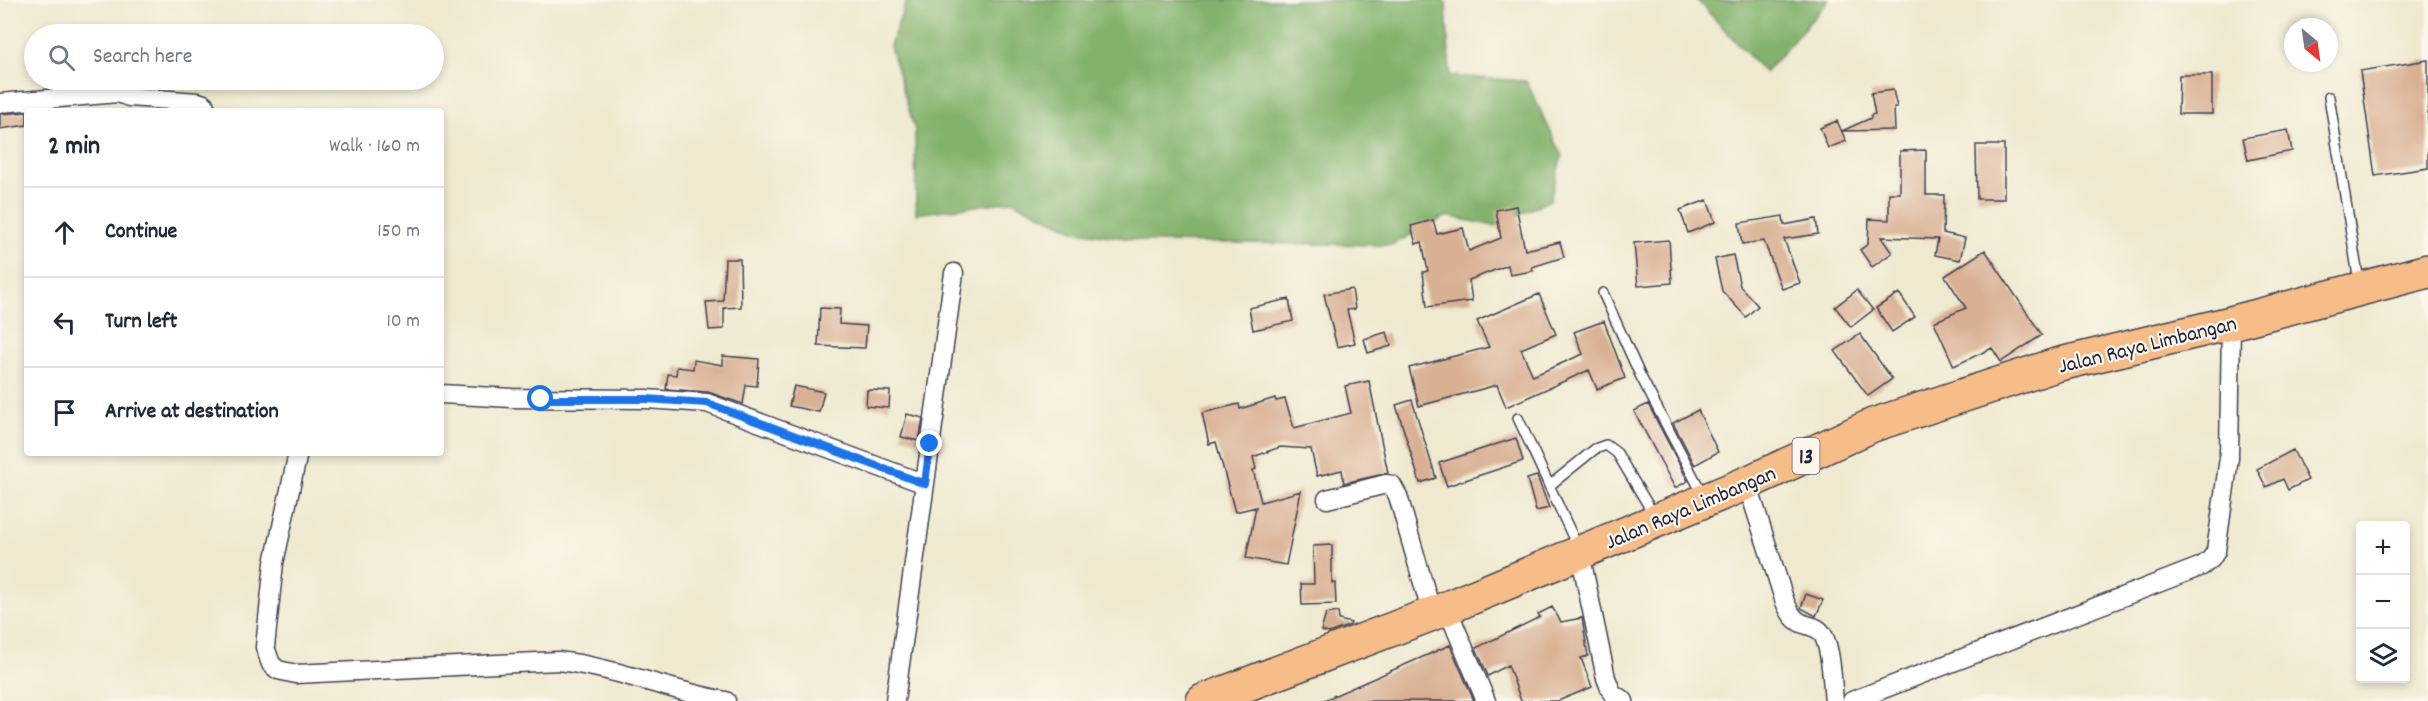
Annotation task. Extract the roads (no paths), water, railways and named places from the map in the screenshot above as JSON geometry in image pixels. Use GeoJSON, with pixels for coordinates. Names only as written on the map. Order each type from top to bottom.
{"type":"FeatureCollection","features":[{"type":"Feature","properties":{"kind":"highway","name":"Jalan Raya Limbangan"},"geometry":{"type":"LineString","coordinates":[[1203,701],[1439,611],[1747,483],[1873,425],[2056,365],[2231,323],[2428,271]]}},
{"type":"Feature","properties":{"kind":"street"},"geometry":{"type":"LineString","coordinates":[[0,103],[118,93],[129,97],[198,102],[204,104],[206,108]]}},
{"type":"Feature","properties":{"kind":"street"},"geometry":{"type":"LineString","coordinates":[[895,701],[954,273]]}},
{"type":"Feature","properties":{"kind":"street"},"geometry":{"type":"LineString","coordinates":[[1852,701],[2202,566],[2211,559],[2216,551],[2229,458],[2231,323]]}},
{"type":"Feature","properties":{"kind":"street"},"geometry":{"type":"LineString","coordinates":[[444,394],[512,398],[646,399],[707,403],[925,484]]}},
{"type":"Feature","properties":{"kind":"street"},"geometry":{"type":"LineString","coordinates":[[297,456],[274,564],[265,638],[266,657],[278,670],[296,674],[558,661],[726,701]]}},
{"type":"Feature","properties":{"kind":"street"},"geometry":{"type":"LineString","coordinates":[[1747,483],[1785,602],[1792,617],[1803,624],[1817,628],[1827,644],[1834,701]]}},
{"type":"Feature","properties":{"kind":"street"},"geometry":{"type":"LineString","coordinates":[[1327,499],[1386,484],[1392,485],[1439,611],[1486,701]]}},
{"type":"Feature","properties":{"kind":"street"},"geometry":{"type":"LineString","coordinates":[[1580,552],[1606,678],[1612,693],[1624,701]]}},
{"type":"Feature","properties":{"kind":"lane"},"geometry":{"type":"LineString","coordinates":[[2329,97],[2360,288]]}},
{"type":"Feature","properties":{"kind":"lane"},"geometry":{"type":"LineString","coordinates":[[1603,293],[1648,390],[1705,500]]}},
{"type":"Feature","properties":{"kind":"lane"},"geometry":{"type":"LineString","coordinates":[[1518,418],[1580,552]]}},
{"type":"Feature","properties":{"kind":"lane"},"geometry":{"type":"LineString","coordinates":[[1549,486],[1595,449],[1606,446],[1617,453],[1656,519]]}}]}
